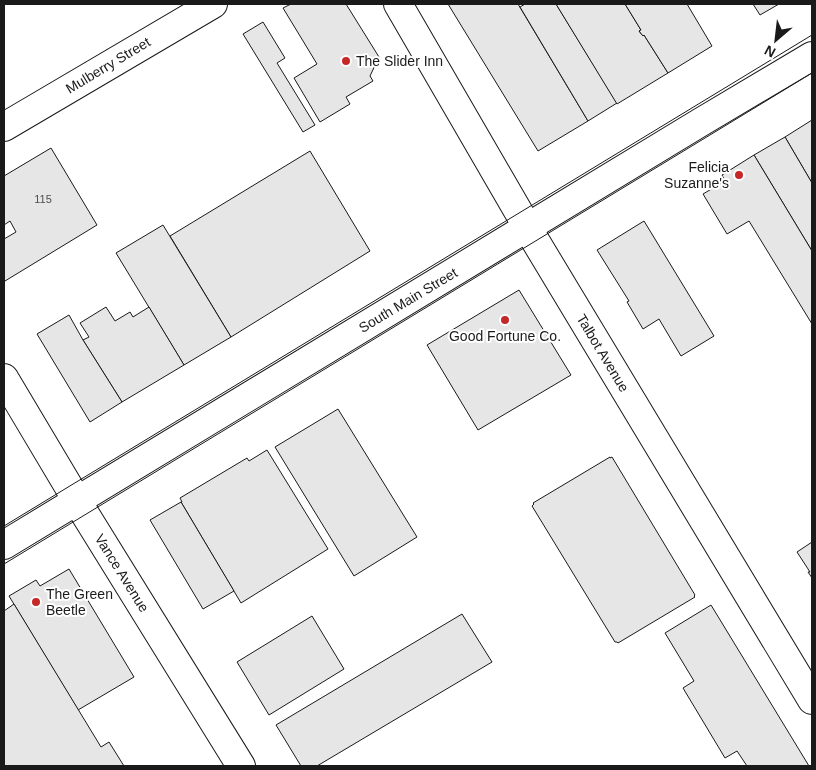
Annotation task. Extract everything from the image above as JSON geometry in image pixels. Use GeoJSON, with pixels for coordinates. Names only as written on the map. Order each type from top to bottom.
{"type":"FeatureCollection","features":[{"type":"Feature","properties":{"kind":"street","name":"Mulberry Street"},"geometry":{"type":"LineString","coordinates":[[4,127],[213,4]]}},
{"type":"Feature","properties":{"kind":"street","name":"Talbot Avenue"},"geometry":{"type":"LineString","coordinates":[[398,4],[596,342],[812,700]]}},
{"type":"Feature","properties":{"kind":"street","name":"South Main Street"},"geometry":{"type":"LineString","coordinates":[[4,545],[812,56]]}},
{"type":"Feature","properties":{"kind":"street","name":"Vance Avenue"},"geometry":{"type":"LineString","coordinates":[[4,378],[241,766]]}},
{"type":"Feature","properties":{"kind":"building","name":"The Slider Inn"},"geometry":{"type":"Polygon","coordinates":[[[291,4],[346,4],[379,57],[370,76],[373,81],[346,97],[350,104],[320,122],[294,78],[317,64],[283,8],[291,4]]]}},
{"type":"Feature","properties":{"kind":"building"},"geometry":{"type":"Polygon","coordinates":[[[448,4],[518,4],[588,121],[538,151],[448,4]]]}},
{"type":"Feature","properties":{"kind":"building"},"geometry":{"type":"Polygon","coordinates":[[[525,4],[556,4],[617,103],[588,121],[520,7],[525,4]]]}},
{"type":"Feature","properties":{"kind":"building"},"geometry":{"type":"Polygon","coordinates":[[[556,4],[625,4],[641,30],[639,31],[644,35],[668,73],[617,104],[556,4]]]}},
{"type":"Feature","properties":{"kind":"building"},"geometry":{"type":"Polygon","coordinates":[[[625,4],[687,4],[712,46],[668,73],[644,35],[639,31],[641,30],[625,4]]]}},
{"type":"Feature","properties":{"kind":"building"},"geometry":{"type":"Polygon","coordinates":[[[753,4],[779,4],[760,15],[753,4]]]}},
{"type":"Feature","properties":{"kind":"building"},"geometry":{"type":"Polygon","coordinates":[[[263,22],[285,58],[277,63],[315,125],[303,132],[243,34],[263,22]]]}},
{"type":"Feature","properties":{"kind":"building"},"geometry":{"type":"Polygon","coordinates":[[[812,120],[812,183],[785,137],[812,120]]]}},
{"type":"Feature","properties":{"kind":"building"},"geometry":{"type":"Polygon","coordinates":[[[785,137],[812,183],[812,251],[754,155],[785,137]]]}},
{"type":"Feature","properties":{"kind":"building"},"geometry":{"type":"Polygon","coordinates":[[[51,148],[97,225],[5,281],[4,239],[16,232],[10,221],[4,225],[4,176],[51,148]]]}},
{"type":"Feature","properties":{"kind":"building"},"geometry":{"type":"Polygon","coordinates":[[[310,151],[370,251],[231,337],[170,236],[310,151]]]}},
{"type":"Feature","properties":{"kind":"building"},"geometry":{"type":"Polygon","coordinates":[[[754,155],[812,251],[812,324],[749,221],[727,234],[703,194],[725,181],[722,175],[754,155]]]}},
{"type":"Feature","properties":{"kind":"building"},"geometry":{"type":"Polygon","coordinates":[[[644,221],[714,336],[681,356],[659,319],[643,329],[627,302],[629,301],[597,250],[644,221]]]}},
{"type":"Feature","properties":{"kind":"building"},"geometry":{"type":"Polygon","coordinates":[[[163,225],[231,337],[184,365],[116,253],[163,225]]]}},
{"type":"Feature","properties":{"kind":"building"},"geometry":{"type":"Polygon","coordinates":[[[519,290],[571,375],[478,430],[427,345],[519,290]]]}},
{"type":"Feature","properties":{"kind":"building"},"geometry":{"type":"Polygon","coordinates":[[[106,307],[115,321],[130,312],[133,317],[149,307],[184,365],[122,402],[83,340],[89,337],[80,323],[106,307]]]}},
{"type":"Feature","properties":{"kind":"building"},"geometry":{"type":"Polygon","coordinates":[[[69,315],[122,402],[90,422],[37,334],[69,315]]]}},
{"type":"Feature","properties":{"kind":"building"},"geometry":{"type":"Polygon","coordinates":[[[338,409],[417,537],[354,576],[275,447],[338,409]]]}},
{"type":"Feature","properties":{"kind":"building"},"geometry":{"type":"Polygon","coordinates":[[[267,450],[328,549],[241,603],[180,498],[247,458],[249,461],[267,450]]]}},
{"type":"Feature","properties":{"kind":"building"},"geometry":{"type":"Polygon","coordinates":[[[612,457],[695,595],[695,597],[618,643],[615,642],[532,506],[533,503],[612,457]]]}},
{"type":"Feature","properties":{"kind":"building"},"geometry":{"type":"Polygon","coordinates":[[[181,502],[234,591],[203,609],[150,520],[181,502]]]}},
{"type":"Feature","properties":{"kind":"building"},"geometry":{"type":"Polygon","coordinates":[[[812,542],[812,578],[797,552],[812,542]]]}},
{"type":"Feature","properties":{"kind":"building"},"geometry":{"type":"Polygon","coordinates":[[[69,569],[134,677],[78,710],[9,596],[36,580],[40,586],[69,569]]]}},
{"type":"Feature","properties":{"kind":"building"},"geometry":{"type":"Polygon","coordinates":[[[14,604],[101,747],[109,742],[124,766],[4,766],[4,611],[14,604]]]}},
{"type":"Feature","properties":{"kind":"building"},"geometry":{"type":"Polygon","coordinates":[[[711,605],[809,766],[747,766],[737,751],[725,758],[683,688],[694,681],[665,633],[711,605]]]}},
{"type":"Feature","properties":{"kind":"building"},"geometry":{"type":"Polygon","coordinates":[[[462,614],[492,662],[317,766],[301,766],[276,725],[462,614]]]}},
{"type":"Feature","properties":{"kind":"building"},"geometry":{"type":"Polygon","coordinates":[[[312,616],[344,669],[269,715],[237,662],[312,616]]]}},
{"type":"Feature","properties":{"kind":"tram line"},"geometry":{"type":"LineString","coordinates":[[4,526],[812,35]]}},
{"type":"Feature","properties":{"kind":"tram line"},"geometry":{"type":"LineString","coordinates":[[4,564],[812,73]]}},
{"type":"Feature","properties":{"kind":"place","name":"The Slider Inn"},"geometry":{"type":"Point","coordinates":[346,61]}},
{"type":"Feature","properties":{"kind":"place","name":"Felicia Suzanne's"},"geometry":{"type":"Point","coordinates":[739,175]}},
{"type":"Feature","properties":{"kind":"place","name":"Good Fortune Co."},"geometry":{"type":"Point","coordinates":[505,320]}},
{"type":"Feature","properties":{"kind":"place","name":"The Green Beetle"},"geometry":{"type":"Point","coordinates":[36,602]}}]}
